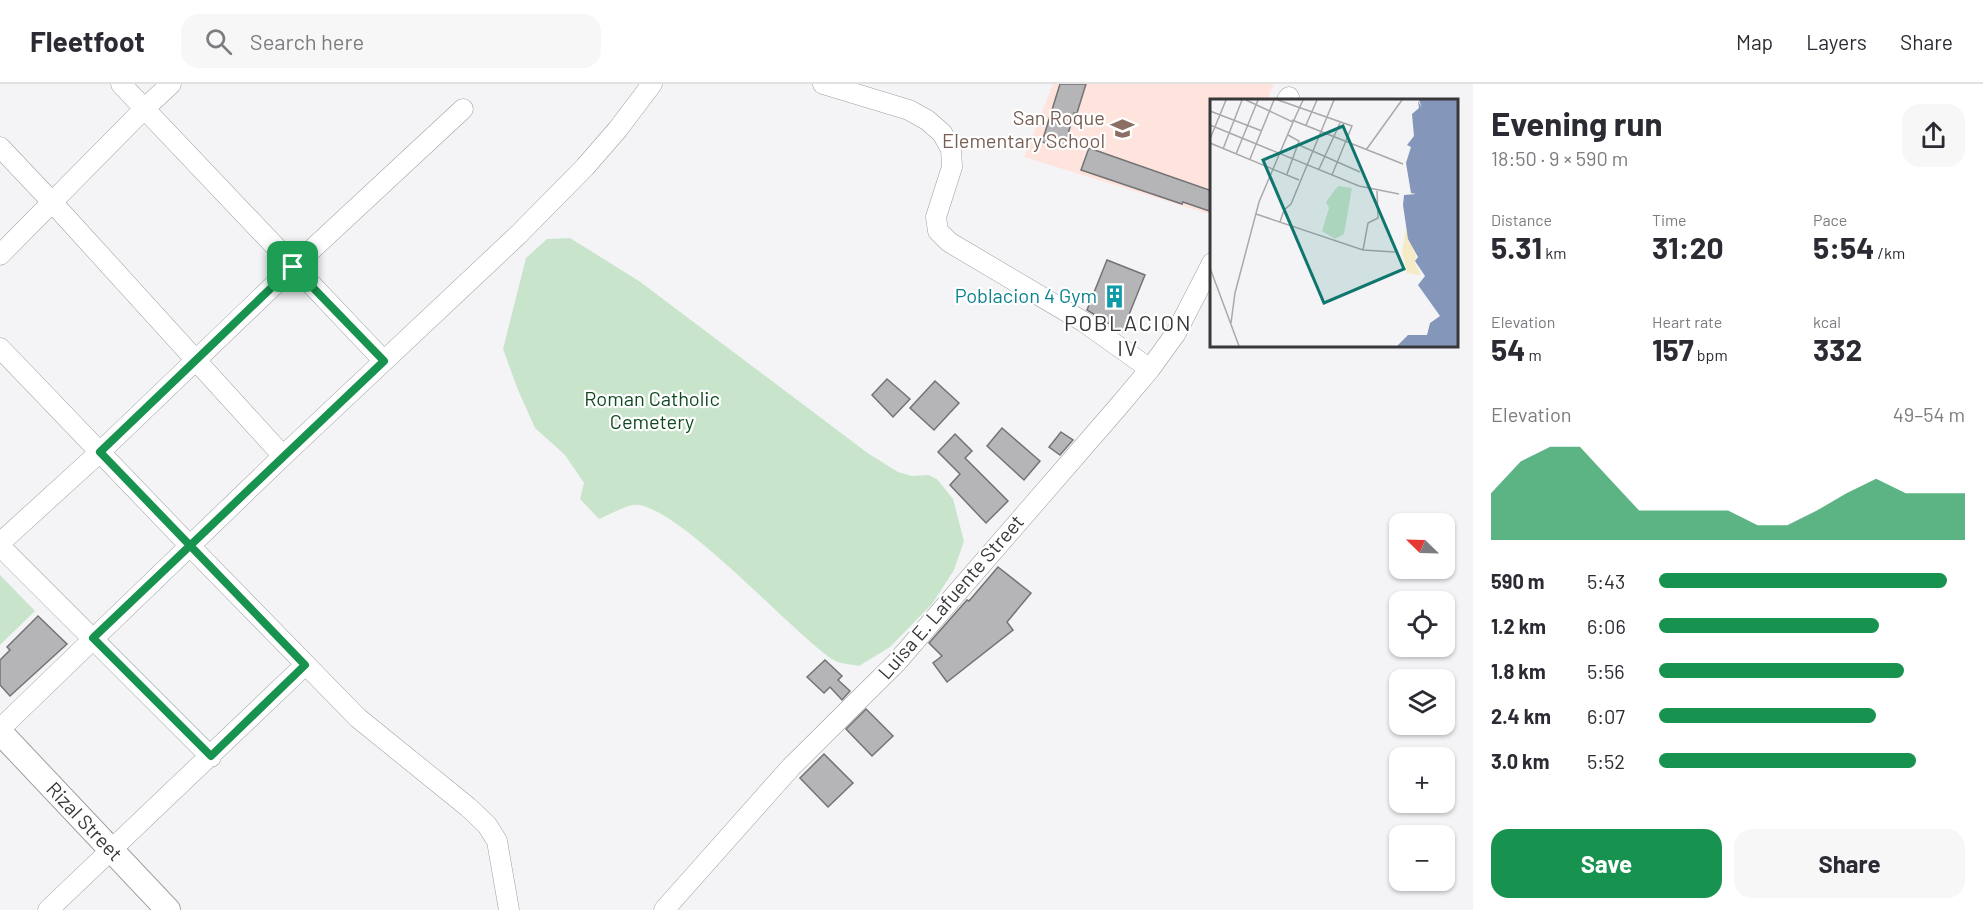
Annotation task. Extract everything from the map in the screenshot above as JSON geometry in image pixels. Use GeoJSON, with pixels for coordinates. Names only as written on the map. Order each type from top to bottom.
{"type":"FeatureCollection","features":[{"type":"Feature","properties":{"kind":"main road","name":"Rizal Street"},"geometry":{"type":"LineString","coordinates":[[0,731],[168,910]]}},
{"type":"Feature","properties":{"kind":"street"},"geometry":{"type":"LineString","coordinates":[[121,84],[384,361]]}},
{"type":"Feature","properties":{"kind":"street"},"geometry":{"type":"LineString","coordinates":[[0,255],[171,84]]}},
{"type":"Feature","properties":{"kind":"street"},"geometry":{"type":"LineString","coordinates":[[0,731],[93,638],[555,198],[618,129],[652,84]]}},
{"type":"Feature","properties":{"kind":"street"},"geometry":{"type":"LineString","coordinates":[[823,84],[845,87],[909,110],[927,120],[942,133],[951,149],[952,167],[936,217],[938,231],[949,242],[1084,322],[1150,369]]}},
{"type":"Feature","properties":{"kind":"street"},"geometry":{"type":"LineString","coordinates":[[211,756],[0,544],[463,109]]}},
{"type":"Feature","properties":{"kind":"street"},"geometry":{"type":"LineString","coordinates":[[0,147],[283,456]]}},
{"type":"Feature","properties":{"kind":"street","name":"Luisa E. Lafuente Street"},"geometry":{"type":"LineString","coordinates":[[664,910],[791,767],[896,663],[1150,369],[1176,333],[1210,267]]}},
{"type":"Feature","properties":{"kind":"street"},"geometry":{"type":"LineString","coordinates":[[0,348],[358,718],[487,825],[497,841],[509,910]]}},
{"type":"Feature","properties":{"kind":"street"},"geometry":{"type":"LineString","coordinates":[[48,910],[305,665]]}},
{"type":"Feature","properties":{"kind":"shaded area","name":"San Roque Elementary School"},"geometry":{"type":"Polygon","coordinates":[[[1053,84],[1274,84],[1267,99],[1210,99],[1210,214],[1024,157],[1053,84]]]}},
{"type":"Feature","properties":{"kind":"green space","name":"Roman Catholic Cemetery"},"geometry":{"type":"Polygon","coordinates":[[[570,238],[639,281],[869,454],[898,472],[912,476],[928,475],[937,479],[953,499],[964,541],[954,570],[932,604],[890,647],[859,666],[835,661],[814,645],[733,570],[676,523],[652,509],[633,505],[599,519],[580,499],[584,483],[565,455],[535,428],[503,349],[526,258],[547,239],[570,238]]]}},
{"type":"Feature","properties":{"kind":"green space"},"geometry":{"type":"Polygon","coordinates":[[[0,575],[35,611],[0,645],[0,575]]]}},
{"type":"Feature","properties":{"kind":"building"},"geometry":{"type":"Polygon","coordinates":[[[1060,84],[1086,84],[1077,113],[1074,113],[1064,148],[1042,142],[1060,84]]]}},
{"type":"Feature","properties":{"kind":"building"},"geometry":{"type":"Polygon","coordinates":[[[1089,148],[1210,190],[1210,211],[1183,202],[1182,204],[1081,170],[1089,148]]]}},
{"type":"Feature","properties":{"kind":"building","name":"Poblacion 4 Gym"},"geometry":{"type":"Polygon","coordinates":[[[1107,260],[1145,275],[1122,332],[1087,310],[1107,260]]]}},
{"type":"Feature","properties":{"kind":"building"},"geometry":{"type":"Polygon","coordinates":[[[887,379],[910,399],[893,417],[872,395],[887,379]]]}},
{"type":"Feature","properties":{"kind":"building"},"geometry":{"type":"Polygon","coordinates":[[[935,381],[959,403],[934,430],[910,408],[935,381]]]}},
{"type":"Feature","properties":{"kind":"building"},"geometry":{"type":"Polygon","coordinates":[[[1002,428],[1040,461],[1024,480],[987,446],[1002,428]]]}},
{"type":"Feature","properties":{"kind":"building"},"geometry":{"type":"Polygon","coordinates":[[[1061,432],[1073,440],[1060,455],[1049,447],[1061,432]]]}},
{"type":"Feature","properties":{"kind":"building"},"geometry":{"type":"Polygon","coordinates":[[[955,434],[972,451],[965,458],[1008,501],[986,523],[950,485],[960,474],[938,452],[955,434]]]}},
{"type":"Feature","properties":{"kind":"building"},"geometry":{"type":"Polygon","coordinates":[[[998,567],[1031,593],[1007,622],[1013,630],[947,682],[933,663],[942,656],[929,643],[998,567]]]}},
{"type":"Feature","properties":{"kind":"building"},"geometry":{"type":"Polygon","coordinates":[[[38,616],[67,644],[10,696],[0,685],[0,660],[10,650],[7,647],[38,616]]]}},
{"type":"Feature","properties":{"kind":"building"},"geometry":{"type":"Polygon","coordinates":[[[825,660],[842,676],[838,680],[850,691],[842,700],[830,687],[824,693],[807,677],[825,660]]]}},
{"type":"Feature","properties":{"kind":"building"},"geometry":{"type":"Polygon","coordinates":[[[866,709],[893,736],[872,756],[846,729],[866,709]]]}},
{"type":"Feature","properties":{"kind":"building"},"geometry":{"type":"Polygon","coordinates":[[[824,754],[853,783],[828,807],[800,778],[824,754]]]}},
{"type":"Feature","properties":{"kind":"place","name":"San Roque Elementary School"},"geometry":{"type":"Point","coordinates":[1123,129]}},
{"type":"Feature","properties":{"kind":"place","name":"Poblacion 4 Gym"},"geometry":{"type":"Point","coordinates":[1115,296]}},
{"type":"Feature","properties":{"kind":"district","name":"POBLACION IV"},"geometry":{"type":"Point","coordinates":[1128,336]}},
{"type":"Feature","properties":{"kind":"route"},"geometry":{"type":"LineString","coordinates":[[293,267],[100,452],[191,547],[305,665],[211,756],[93,638],[191,547],[384,361],[293,267]]}}]}
